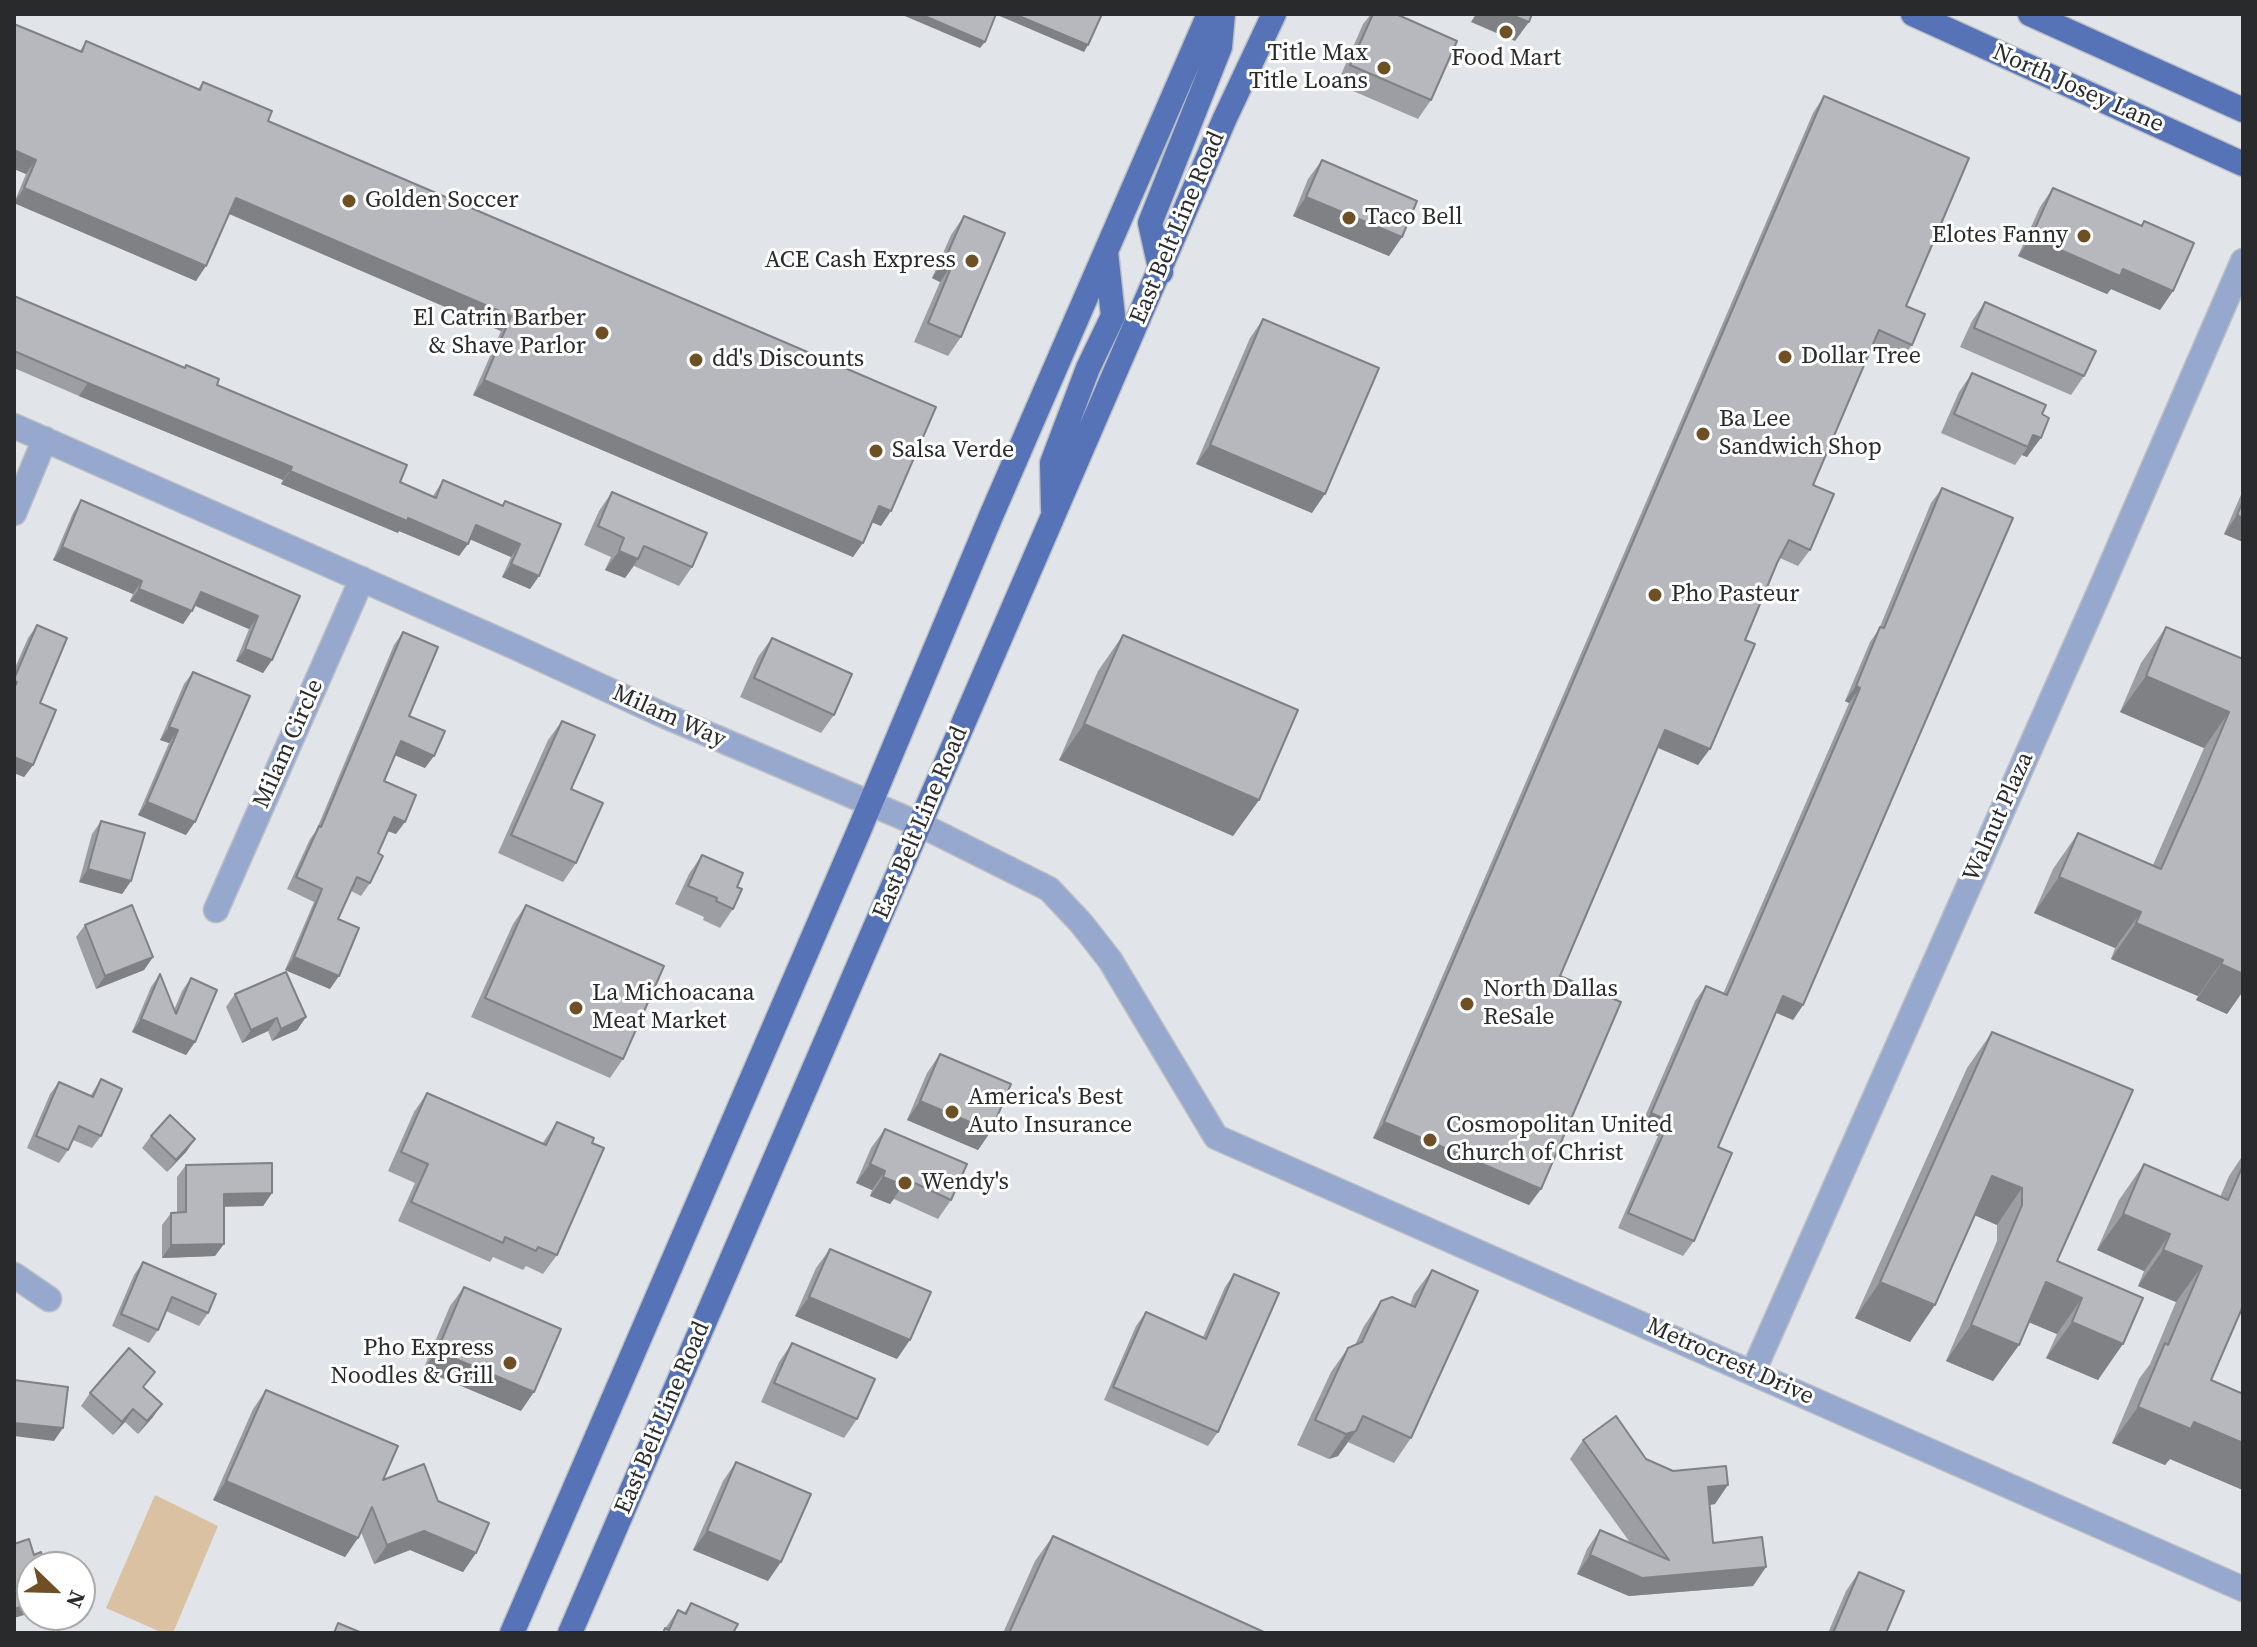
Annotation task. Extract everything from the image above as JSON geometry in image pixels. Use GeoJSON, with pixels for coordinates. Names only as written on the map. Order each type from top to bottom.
{"type":"FeatureCollection","features":[{"type":"Feature","properties":{"kind":"main road"},"geometry":{"type":"LineString","coordinates":[[512,1633],[1209,14]]}},
{"type":"Feature","properties":{"kind":"main road"},"geometry":{"type":"LineString","coordinates":[[1161,272],[1150,223],[1220,47],[1223,14]]}},
{"type":"Feature","properties":{"kind":"main road","name":"East Belt Line Road"},"geometry":{"type":"LineString","coordinates":[[570,1633],[1225,118],[1274,14]]}},
{"type":"Feature","properties":{"kind":"main road","name":"North Josey Lane"},"geometry":{"type":"LineString","coordinates":[[1913,14],[2243,164]]}},
{"type":"Feature","properties":{"kind":"main road","name":"North Josey Lane"},"geometry":{"type":"LineString","coordinates":[[2030,14],[2243,110]]}},
{"type":"Feature","properties":{"kind":"main road"},"geometry":{"type":"LineString","coordinates":[[1053,520],[1052,463],[1088,368],[1113,316],[1106,252]]}},
{"type":"Feature","properties":{"kind":"street","name":"Walnut Plaza"},"geometry":{"type":"LineString","coordinates":[[1753,1372],[2243,261]]}},
{"type":"Feature","properties":{"kind":"street","name":"Milam Way"},"geometry":{"type":"LineString","coordinates":[[14,426],[663,715],[921,825],[1049,889],[1110,960],[1216,1137]]}},
{"type":"Feature","properties":{"kind":"street"},"geometry":{"type":"LineString","coordinates":[[14,513],[45,439]]}},
{"type":"Feature","properties":{"kind":"street","name":"Milam Circle"},"geometry":{"type":"LineString","coordinates":[[216,910],[362,579]]}},
{"type":"Feature","properties":{"kind":"street","name":"Metrocrest Drive"},"geometry":{"type":"LineString","coordinates":[[1216,1137],[2243,1589]]}},
{"type":"Feature","properties":{"kind":"street"},"geometry":{"type":"LineString","coordinates":[[14,1275],[49,1299]]}},
{"type":"Feature","properties":{"kind":"shaded area"},"geometry":{"type":"Polygon","coordinates":[[[155,1495],[218,1526],[173,1633],[163,1633],[106,1608],[155,1495]]]}},
{"type":"Feature","properties":{"kind":"building"},"geometry":{"type":"Polygon","coordinates":[[[920,14],[996,14],[985,42],[920,14]]]}},
{"type":"Feature","properties":{"kind":"building"},"geometry":{"type":"Polygon","coordinates":[[[1014,14],[1102,14],[1088,45],[1014,14]]]}},
{"type":"Feature","properties":{"kind":"building"},"geometry":{"type":"Polygon","coordinates":[[[1373,14],[1396,14],[1457,41],[1431,100],[1350,65],[1373,14]]]}},
{"type":"Feature","properties":{"kind":"building"},"geometry":{"type":"Polygon","coordinates":[[[1509,14],[1532,14],[1529,22],[1509,14]]]}},
{"type":"Feature","properties":{"kind":"building"},"geometry":{"type":"Polygon","coordinates":[[[14,24],[82,52],[86,41],[200,90],[203,82],[272,111],[268,121],[936,407],[891,511],[879,506],[863,543],[484,380],[511,316],[236,198],[206,266],[24,188],[36,160],[14,150],[14,24]]]}},
{"type":"Feature","properties":{"kind":"building"},"geometry":{"type":"Polygon","coordinates":[[[1824,96],[1969,158],[1906,306],[1925,314],[1912,345],[1879,330],[1813,485],[1834,494],[1810,550],[1789,540],[1777,563],[1745,640],[1755,644],[1710,749],[1665,730],[1560,976],[1621,1002],[1541,1189],[1384,1122],[1824,96]]]}},
{"type":"Feature","properties":{"kind":"building"},"geometry":{"type":"Polygon","coordinates":[[[1322,160],[1417,201],[1402,237],[1306,197],[1322,160]]]}},
{"type":"Feature","properties":{"kind":"building"},"geometry":{"type":"Polygon","coordinates":[[[2053,188],[2142,226],[2144,221],[2194,243],[2173,291],[2123,269],[2120,276],[2031,237],[2053,188]]]}},
{"type":"Feature","properties":{"kind":"building"},"geometry":{"type":"Polygon","coordinates":[[[964,216],[1005,233],[961,337],[928,323],[953,263],[945,259],[964,216]]]}},
{"type":"Feature","properties":{"kind":"building"},"geometry":{"type":"Polygon","coordinates":[[[14,296],[185,368],[186,365],[219,379],[217,385],[407,465],[400,482],[436,498],[443,480],[503,506],[505,501],[561,524],[539,576],[511,564],[520,544],[476,525],[468,544],[408,518],[407,521],[290,471],[292,467],[14,351],[14,296]]]}},
{"type":"Feature","properties":{"kind":"building"},"geometry":{"type":"Polygon","coordinates":[[[1985,302],[2096,351],[2084,376],[1974,328],[1985,302]]]}},
{"type":"Feature","properties":{"kind":"building"},"geometry":{"type":"Polygon","coordinates":[[[1263,319],[1379,368],[1325,494],[1210,445],[1263,319]]]}},
{"type":"Feature","properties":{"kind":"building"},"geometry":{"type":"Polygon","coordinates":[[[1972,373],[2046,405],[2042,414],[2049,418],[2041,438],[2033,435],[2028,447],[1954,414],[1972,373]]]}},
{"type":"Feature","properties":{"kind":"building"},"geometry":{"type":"Polygon","coordinates":[[[1942,488],[2013,518],[1803,1005],[1783,996],[1718,1147],[1732,1153],[1694,1241],[1628,1213],[1669,1121],[1651,1113],[1706,986],[1727,995],[1860,688],[1856,686],[1880,627],[1884,628],[1942,488]]]}},
{"type":"Feature","properties":{"kind":"building"},"geometry":{"type":"Polygon","coordinates":[[[612,492],[707,533],[692,567],[644,546],[638,559],[619,551],[624,538],[598,526],[612,492]]]}},
{"type":"Feature","properties":{"kind":"building"},"geometry":{"type":"Polygon","coordinates":[[[81,500],[300,596],[272,660],[245,649],[258,616],[201,592],[192,611],[139,589],[142,581],[62,547],[81,500]]]}},
{"type":"Feature","properties":{"kind":"building"},"geometry":{"type":"Polygon","coordinates":[[[2243,501],[2243,518],[2237,515],[2243,501]]]}},
{"type":"Feature","properties":{"kind":"building"},"geometry":{"type":"Polygon","coordinates":[[[37,625],[67,638],[40,703],[56,710],[33,765],[14,757],[14,688],[17,682],[14,679],[37,625]]]}},
{"type":"Feature","properties":{"kind":"building"},"geometry":{"type":"Polygon","coordinates":[[[2166,627],[2243,659],[2243,974],[2221,964],[2223,960],[2136,923],[2141,912],[2059,877],[2078,833],[2161,869],[2198,786],[2229,712],[2146,676],[2166,627]]]}},
{"type":"Feature","properties":{"kind":"building"},"geometry":{"type":"Polygon","coordinates":[[[403,632],[438,647],[409,716],[445,731],[434,756],[401,741],[384,781],[416,795],[405,822],[394,817],[378,853],[383,856],[370,883],[357,877],[338,919],[359,928],[339,976],[294,957],[322,889],[296,877],[321,827],[403,632]]]}},
{"type":"Feature","properties":{"kind":"building"},"geometry":{"type":"Polygon","coordinates":[[[1123,635],[1298,710],[1259,800],[1084,724],[1123,635]]]}},
{"type":"Feature","properties":{"kind":"building"},"geometry":{"type":"Polygon","coordinates":[[[772,638],[852,674],[834,715],[754,678],[772,638]]]}},
{"type":"Feature","properties":{"kind":"building"},"geometry":{"type":"Polygon","coordinates":[[[193,672],[250,696],[195,822],[147,802],[178,730],[169,727],[193,672]]]}},
{"type":"Feature","properties":{"kind":"building"},"geometry":{"type":"Polygon","coordinates":[[[562,721],[595,735],[571,789],[603,803],[576,863],[511,835],[562,721]]]}},
{"type":"Feature","properties":{"kind":"building"},"geometry":{"type":"Polygon","coordinates":[[[101,821],[145,833],[131,881],[88,869],[101,821]]]}},
{"type":"Feature","properties":{"kind":"building"},"geometry":{"type":"Polygon","coordinates":[[[702,855],[743,873],[737,887],[742,889],[733,909],[716,901],[717,898],[688,886],[702,855]]]}},
{"type":"Feature","properties":{"kind":"building"},"geometry":{"type":"Polygon","coordinates":[[[132,905],[153,957],[105,976],[85,925],[132,905]]]}},
{"type":"Feature","properties":{"kind":"building"},"geometry":{"type":"Polygon","coordinates":[[[526,905],[664,966],[623,1059],[485,998],[526,905]]]}},
{"type":"Feature","properties":{"kind":"building"},"geometry":{"type":"Polygon","coordinates":[[[286,972],[306,1017],[281,1029],[277,1018],[251,1030],[235,994],[286,972]]]}},
{"type":"Feature","properties":{"kind":"building"},"geometry":{"type":"Polygon","coordinates":[[[160,974],[176,1014],[191,978],[217,990],[195,1042],[141,1019],[160,974]]]}},
{"type":"Feature","properties":{"kind":"building"},"geometry":{"type":"Polygon","coordinates":[[[1992,1032],[2133,1090],[2057,1261],[2143,1298],[2123,1344],[2072,1322],[2082,1298],[2046,1282],[2019,1345],[1971,1325],[2022,1205],[2022,1188],[1992,1176],[1935,1305],[1880,1282],[1992,1032]]]}},
{"type":"Feature","properties":{"kind":"building"},"geometry":{"type":"Polygon","coordinates":[[[940,1054],[1011,1084],[991,1131],[920,1101],[940,1054]]]}},
{"type":"Feature","properties":{"kind":"building"},"geometry":{"type":"Polygon","coordinates":[[[101,1079],[122,1089],[101,1136],[79,1126],[68,1150],[36,1136],[59,1082],[93,1097],[101,1079]]]}},
{"type":"Feature","properties":{"kind":"building"},"geometry":{"type":"Polygon","coordinates":[[[427,1093],[546,1145],[557,1122],[594,1138],[592,1143],[604,1148],[557,1255],[538,1247],[536,1251],[505,1237],[503,1243],[411,1202],[428,1164],[401,1152],[427,1093]]]}},
{"type":"Feature","properties":{"kind":"building"},"geometry":{"type":"Polygon","coordinates":[[[170,1115],[195,1139],[176,1160],[151,1136],[170,1115]]]}},
{"type":"Feature","properties":{"kind":"building"},"geometry":{"type":"Polygon","coordinates":[[[885,1129],[967,1164],[951,1200],[906,1179],[903,1185],[883,1177],[885,1171],[870,1164],[885,1129]]]}},
{"type":"Feature","properties":{"kind":"building"},"geometry":{"type":"Polygon","coordinates":[[[272,1163],[272,1193],[224,1194],[224,1244],[171,1245],[171,1213],[186,1212],[186,1165],[272,1163]]]}},
{"type":"Feature","properties":{"kind":"building"},"geometry":{"type":"Polygon","coordinates":[[[2144,1164],[2228,1200],[2243,1165],[2243,1306],[2211,1380],[2243,1394],[2243,1443],[2194,1422],[2191,1429],[2138,1407],[2202,1266],[2163,1250],[2170,1234],[2123,1214],[2144,1164]]]}},
{"type":"Feature","properties":{"kind":"building"},"geometry":{"type":"Polygon","coordinates":[[[830,1249],[931,1292],[910,1340],[809,1297],[830,1249]]]}},
{"type":"Feature","properties":{"kind":"building"},"geometry":{"type":"Polygon","coordinates":[[[143,1262],[216,1294],[208,1313],[172,1297],[158,1330],[121,1314],[143,1262]]]}},
{"type":"Feature","properties":{"kind":"building"},"geometry":{"type":"Polygon","coordinates":[[[1432,1270],[1478,1291],[1411,1438],[1363,1416],[1356,1431],[1346,1434],[1315,1420],[1348,1348],[1362,1342],[1381,1301],[1392,1297],[1415,1307],[1432,1270]]]}},
{"type":"Feature","properties":{"kind":"building"},"geometry":{"type":"Polygon","coordinates":[[[1234,1274],[1279,1293],[1218,1432],[1113,1387],[1146,1312],[1206,1339],[1234,1274]]]}},
{"type":"Feature","properties":{"kind":"building"},"geometry":{"type":"Polygon","coordinates":[[[464,1287],[561,1329],[534,1392],[437,1351],[464,1287]]]}},
{"type":"Feature","properties":{"kind":"building"},"geometry":{"type":"Polygon","coordinates":[[[792,1343],[875,1379],[857,1419],[774,1383],[792,1343]]]}},
{"type":"Feature","properties":{"kind":"building"},"geometry":{"type":"Polygon","coordinates":[[[129,1348],[155,1372],[143,1387],[162,1404],[147,1421],[133,1409],[122,1422],[90,1393],[129,1348]]]}},
{"type":"Feature","properties":{"kind":"building"},"geometry":{"type":"Polygon","coordinates":[[[14,1380],[68,1387],[63,1428],[14,1423],[14,1380]]]}},
{"type":"Feature","properties":{"kind":"building"},"geometry":{"type":"Polygon","coordinates":[[[266,1390],[398,1446],[383,1480],[424,1464],[438,1501],[489,1523],[476,1553],[424,1531],[387,1545],[372,1507],[358,1538],[226,1481],[266,1390]]]}},
{"type":"Feature","properties":{"kind":"building"},"geometry":{"type":"Polygon","coordinates":[[[1616,1416],[1646,1459],[1673,1471],[1726,1466],[1728,1485],[1708,1487],[1713,1543],[1762,1537],[1766,1567],[1642,1578],[1590,1555],[1600,1530],[1669,1560],[1583,1440],[1616,1416]]]}},
{"type":"Feature","properties":{"kind":"building"},"geometry":{"type":"Polygon","coordinates":[[[736,1462],[811,1494],[781,1562],[707,1531],[736,1462]]]}},
{"type":"Feature","properties":{"kind":"building"},"geometry":{"type":"Polygon","coordinates":[[[1053,1536],[1266,1633],[1009,1633],[1053,1536]]]}},
{"type":"Feature","properties":{"kind":"building"},"geometry":{"type":"Polygon","coordinates":[[[29,1539],[33,1551],[16,1551],[14,1609],[14,1544],[29,1539]]]}},
{"type":"Feature","properties":{"kind":"building"},"geometry":{"type":"Polygon","coordinates":[[[1859,1572],[1904,1591],[1886,1633],[1833,1633],[1859,1572]]]}},
{"type":"Feature","properties":{"kind":"building"},"geometry":{"type":"Polygon","coordinates":[[[691,1603],[738,1624],[733,1633],[663,1633],[665,1628],[669,1630],[678,1610],[686,1614],[691,1603]]]}},
{"type":"Feature","properties":{"kind":"building"},"geometry":{"type":"Polygon","coordinates":[[[338,1623],[362,1633],[334,1633],[338,1623]]]}},
{"type":"Feature","properties":{"kind":"place","name":"Food Mart"},"geometry":{"type":"Point","coordinates":[1506,32]}},
{"type":"Feature","properties":{"kind":"place","name":"Title Max Title Loans"},"geometry":{"type":"Point","coordinates":[1384,68]}},
{"type":"Feature","properties":{"kind":"place","name":"Golden Soccer"},"geometry":{"type":"Point","coordinates":[349,201]}},
{"type":"Feature","properties":{"kind":"place","name":"Taco Bell"},"geometry":{"type":"Point","coordinates":[1349,218]}},
{"type":"Feature","properties":{"kind":"place","name":"Elotes Fanny"},"geometry":{"type":"Point","coordinates":[2084,236]}},
{"type":"Feature","properties":{"kind":"place","name":"ACE Cash Express"},"geometry":{"type":"Point","coordinates":[972,261]}},
{"type":"Feature","properties":{"kind":"place","name":"El Catrin Barber & Shave Parlor"},"geometry":{"type":"Point","coordinates":[602,333]}},
{"type":"Feature","properties":{"kind":"place","name":"Dollar Tree"},"geometry":{"type":"Point","coordinates":[1785,357]}},
{"type":"Feature","properties":{"kind":"place","name":"dd's Discounts"},"geometry":{"type":"Point","coordinates":[696,360]}},
{"type":"Feature","properties":{"kind":"place","name":"Ba Lee Sandwich Shop"},"geometry":{"type":"Point","coordinates":[1703,434]}},
{"type":"Feature","properties":{"kind":"place","name":"Salsa Verde"},"geometry":{"type":"Point","coordinates":[876,451]}},
{"type":"Feature","properties":{"kind":"place","name":"Pho Pasteur"},"geometry":{"type":"Point","coordinates":[1655,595]}},
{"type":"Feature","properties":{"kind":"place","name":"North Dallas ReSale"},"geometry":{"type":"Point","coordinates":[1467,1004]}},
{"type":"Feature","properties":{"kind":"place","name":"La Michoacana Meat Market"},"geometry":{"type":"Point","coordinates":[576,1008]}},
{"type":"Feature","properties":{"kind":"place","name":"America's Best Auto Insurance"},"geometry":{"type":"Point","coordinates":[952,1112]}},
{"type":"Feature","properties":{"kind":"place","name":"Cosmopolitan United Church of Christ"},"geometry":{"type":"Point","coordinates":[1430,1140]}},
{"type":"Feature","properties":{"kind":"place","name":"Wendy's"},"geometry":{"type":"Point","coordinates":[905,1183]}},
{"type":"Feature","properties":{"kind":"place","name":"Pho Express Noodles & Grill"},"geometry":{"type":"Point","coordinates":[510,1363]}}]}
